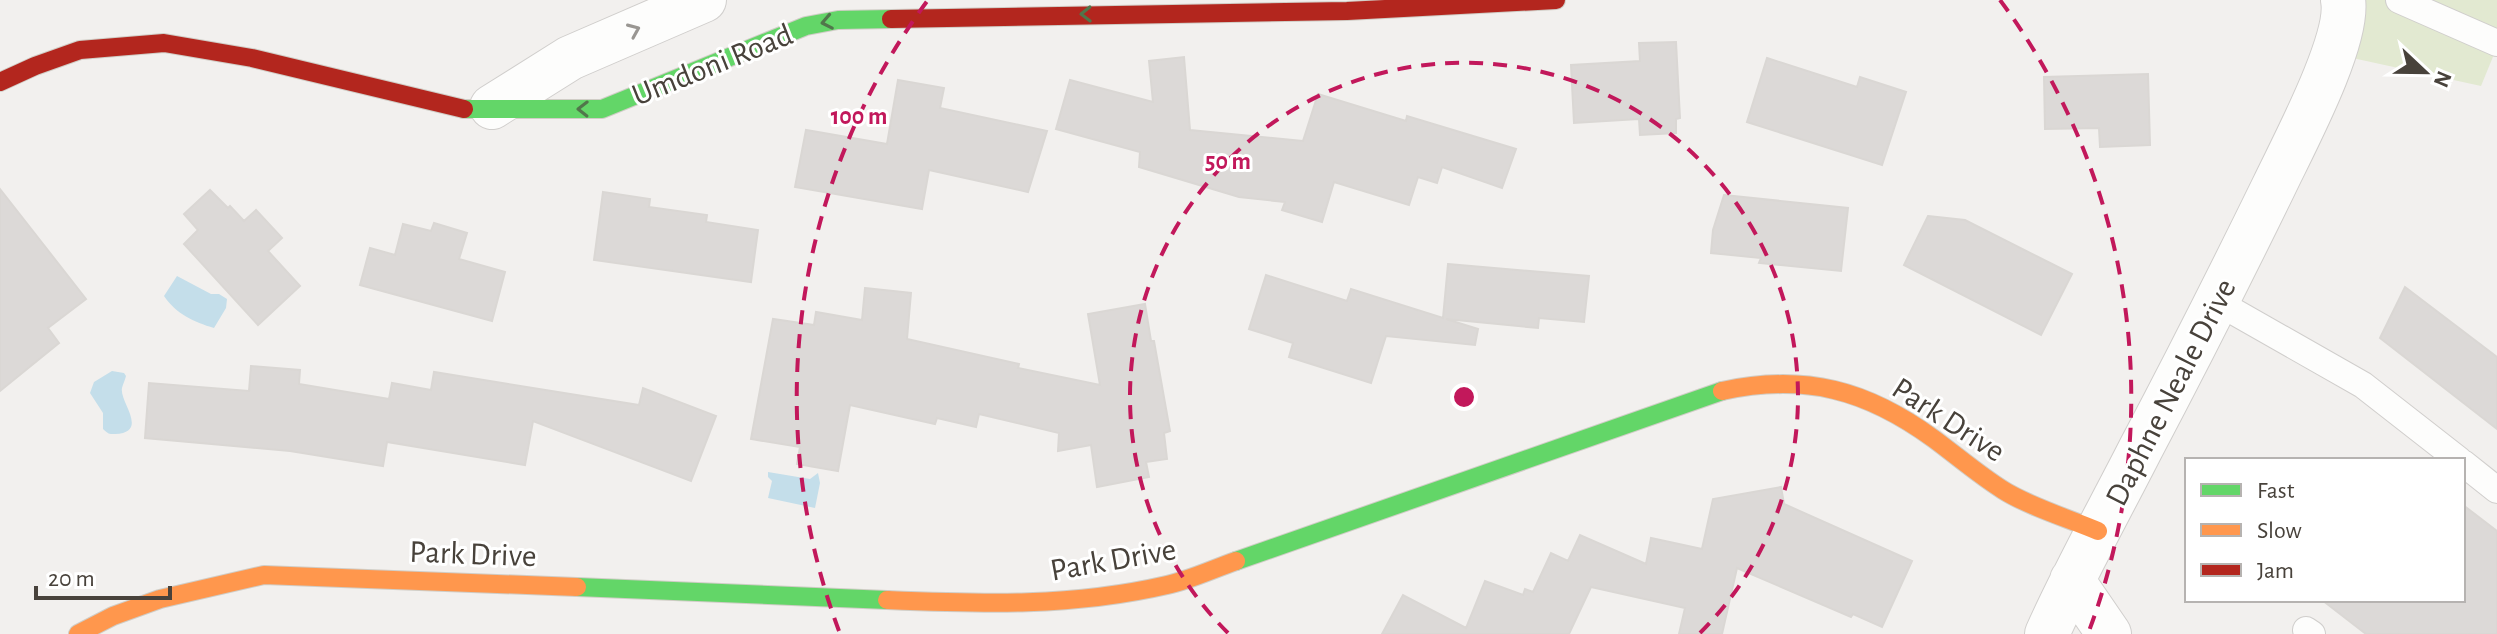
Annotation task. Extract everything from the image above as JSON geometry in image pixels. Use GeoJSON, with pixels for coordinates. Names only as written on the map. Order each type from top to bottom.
{"type":"FeatureCollection","features":[{"type":"Feature","properties":{"kind":"street","name":"Umdoni Road"},"geometry":{"type":"LineString","coordinates":[[492,107],[570,58],[704,0]]}},
{"type":"Feature","properties":{"kind":"street","name":"Umdoni Road"},"geometry":{"type":"LineString","coordinates":[[0,82],[80,50],[164,43],[252,58],[463,109],[602,109],[806,26],[838,20],[1347,11],[1556,0]]}},
{"type":"Feature","properties":{"kind":"street","name":"Daphne Neale Drive"},"geometry":{"type":"LineString","coordinates":[[2047,634],[2292,149],[2332,58],[2344,9],[2343,0]]}},
{"type":"Feature","properties":{"kind":"street","name":"Park Drive"},"geometry":{"type":"LineString","coordinates":[[78,634],[113,616],[160,599],[264,575],[991,604],[1076,601],[1169,585],[1724,390],[1767,383],[1814,385],[1845,392],[1887,408],[2004,491],[2098,531]]}},
{"type":"Feature","properties":{"kind":"street"},"geometry":{"type":"LineString","coordinates":[[2072,580],[2109,634]]}},
{"type":"Feature","properties":{"kind":"lane"},"geometry":{"type":"LineString","coordinates":[[2399,0],[2497,43]]}},
{"type":"Feature","properties":{"kind":"lane"},"geometry":{"type":"LineString","coordinates":[[2217,302],[2363,385],[2456,458]]}},
{"type":"Feature","properties":{"kind":"lane"},"geometry":{"type":"LineString","coordinates":[[2465,465],[2497,490]]}},
{"type":"Feature","properties":{"kind":"green space"},"geometry":{"type":"Polygon","coordinates":[[[2347,0],[2497,0],[2497,47],[2481,86],[2334,54],[2347,0]]]}},
{"type":"Feature","properties":{"kind":"water"},"geometry":{"type":"Polygon","coordinates":[[[177,276],[227,299],[226,308],[214,328],[186,316],[164,296],[177,276]]]}},
{"type":"Feature","properties":{"kind":"water"},"geometry":{"type":"Polygon","coordinates":[[[112,371],[126,376],[122,394],[132,422],[125,432],[115,434],[103,429],[103,413],[90,393],[94,382],[112,371]]]}},
{"type":"Feature","properties":{"kind":"water"},"geometry":{"type":"Polygon","coordinates":[[[768,472],[810,479],[818,473],[820,483],[815,508],[768,498],[772,481],[768,472]]]}},
{"type":"Feature","properties":{"kind":"building"},"geometry":{"type":"Polygon","coordinates":[[[1676,42],[1680,118],[1676,119],[1676,133],[1640,135],[1639,119],[1574,123],[1571,65],[1640,61],[1639,43],[1676,42]]]}},
{"type":"Feature","properties":{"kind":"building"},"geometry":{"type":"Polygon","coordinates":[[[1184,57],[1190,130],[1303,141],[1318,94],[1406,121],[1407,116],[1516,149],[1502,188],[1442,167],[1437,183],[1418,177],[1409,205],[1334,182],[1322,222],[1282,210],[1285,202],[1239,197],[1139,167],[1140,152],[1056,129],[1070,80],[1153,102],[1149,61],[1184,57]]]}},
{"type":"Feature","properties":{"kind":"building"},"geometry":{"type":"Polygon","coordinates":[[[1767,58],[1857,87],[1860,77],[1906,92],[1882,165],[1747,122],[1767,58]]]}},
{"type":"Feature","properties":{"kind":"building"},"geometry":{"type":"Polygon","coordinates":[[[2148,74],[2150,145],[2100,147],[2099,128],[2045,129],[2044,77],[2148,74]]]}},
{"type":"Feature","properties":{"kind":"building"},"geometry":{"type":"Polygon","coordinates":[[[898,80],[944,88],[940,108],[1047,131],[1028,192],[929,170],[922,209],[795,187],[806,130],[887,144],[898,80]]]}},
{"type":"Feature","properties":{"kind":"building"},"geometry":{"type":"Polygon","coordinates":[[[0,189],[86,299],[48,328],[59,343],[0,391],[0,189]]]}},
{"type":"Feature","properties":{"kind":"building"},"geometry":{"type":"Polygon","coordinates":[[[210,190],[244,221],[256,210],[282,238],[268,251],[300,286],[258,325],[184,244],[198,230],[184,214],[210,190]]]}},
{"type":"Feature","properties":{"kind":"building"},"geometry":{"type":"Polygon","coordinates":[[[603,192],[650,199],[649,207],[707,215],[706,222],[758,230],[751,282],[594,260],[603,192]]]}},
{"type":"Feature","properties":{"kind":"building"},"geometry":{"type":"Polygon","coordinates":[[[1724,195],[1848,208],[1841,271],[1759,263],[1761,258],[1711,253],[1713,230],[1724,195]]]}},
{"type":"Feature","properties":{"kind":"building"},"geometry":{"type":"Polygon","coordinates":[[[1928,216],[1965,220],[2072,274],[2041,335],[1904,265],[1928,216]]]}},
{"type":"Feature","properties":{"kind":"building"},"geometry":{"type":"Polygon","coordinates":[[[434,223],[467,233],[459,259],[505,272],[492,321],[360,285],[370,248],[395,255],[403,224],[431,231],[434,223]]]}},
{"type":"Feature","properties":{"kind":"building"},"geometry":{"type":"Polygon","coordinates":[[[1448,264],[1589,276],[1584,322],[1539,318],[1538,328],[1446,319],[1478,329],[1475,345],[1386,336],[1371,383],[1289,357],[1293,343],[1249,329],[1266,275],[1347,301],[1351,289],[1443,318],[1448,264]]]}},
{"type":"Feature","properties":{"kind":"building"},"geometry":{"type":"Polygon","coordinates":[[[2405,287],[2497,357],[2497,429],[2380,338],[2405,287]]]}},
{"type":"Feature","properties":{"kind":"building"},"geometry":{"type":"Polygon","coordinates":[[[865,288],[911,293],[907,339],[1019,364],[1018,368],[1100,385],[1088,314],[1145,304],[1170,431],[1164,433],[1167,459],[1146,462],[1149,477],[1097,487],[1091,445],[1058,451],[1059,433],[979,414],[976,427],[937,418],[935,424],[850,405],[838,471],[797,464],[800,447],[751,439],[773,319],[814,325],[816,312],[862,320],[865,288]]]}},
{"type":"Feature","properties":{"kind":"building"},"geometry":{"type":"Polygon","coordinates":[[[251,366],[300,370],[299,384],[389,399],[392,383],[431,390],[434,372],[639,405],[643,388],[716,416],[691,481],[533,421],[525,465],[387,442],[383,466],[290,451],[145,438],[149,383],[249,391],[251,366]]]}},
{"type":"Feature","properties":{"kind":"building"},"geometry":{"type":"Polygon","coordinates":[[[1781,487],[1784,504],[1912,561],[1882,627],[1853,614],[1851,617],[1737,568],[1722,634],[1679,634],[1685,608],[1591,587],[1569,634],[1382,634],[1403,595],[1466,628],[1485,581],[1523,595],[1525,589],[1533,592],[1551,553],[1568,561],[1580,535],[1646,564],[1651,538],[1702,549],[1713,499],[1781,487]]]}},
{"type":"Feature","properties":{"kind":"building"},"geometry":{"type":"Polygon","coordinates":[[[2465,507],[2497,531],[2497,634],[2366,634],[2325,602],[2465,602],[2465,507]]]}},
{"type":"Feature","properties":{"kind":"traffic: fast"},"geometry":{"type":"LineString","coordinates":[[464,109],[602,109],[806,26],[838,20],[891,19]]}},
{"type":"Feature","properties":{"kind":"traffic: fast"},"geometry":{"type":"LineString","coordinates":[[1236,561],[1722,391]]}},
{"type":"Feature","properties":{"kind":"traffic: fast"},"geometry":{"type":"LineString","coordinates":[[577,587],[887,600]]}},
{"type":"Feature","properties":{"kind":"traffic: slow"},"geometry":{"type":"LineString","coordinates":[[1722,391],[1752,386],[1808,385],[1859,398],[1909,422],[2013,496],[2098,531]]}},
{"type":"Feature","properties":{"kind":"traffic: slow"},"geometry":{"type":"LineString","coordinates":[[887,600],[993,603],[1097,597],[1176,583],[1236,561]]}},
{"type":"Feature","properties":{"kind":"traffic: slow"},"geometry":{"type":"LineString","coordinates":[[78,634],[113,616],[160,599],[264,575],[577,587]]}},
{"type":"Feature","properties":{"kind":"traffic: jam"},"geometry":{"type":"LineString","coordinates":[[891,19],[1347,11],[1556,0]]}},
{"type":"Feature","properties":{"kind":"traffic: jam"},"geometry":{"type":"LineString","coordinates":[[0,82],[80,50],[164,43],[252,58],[464,109]]}}]}
